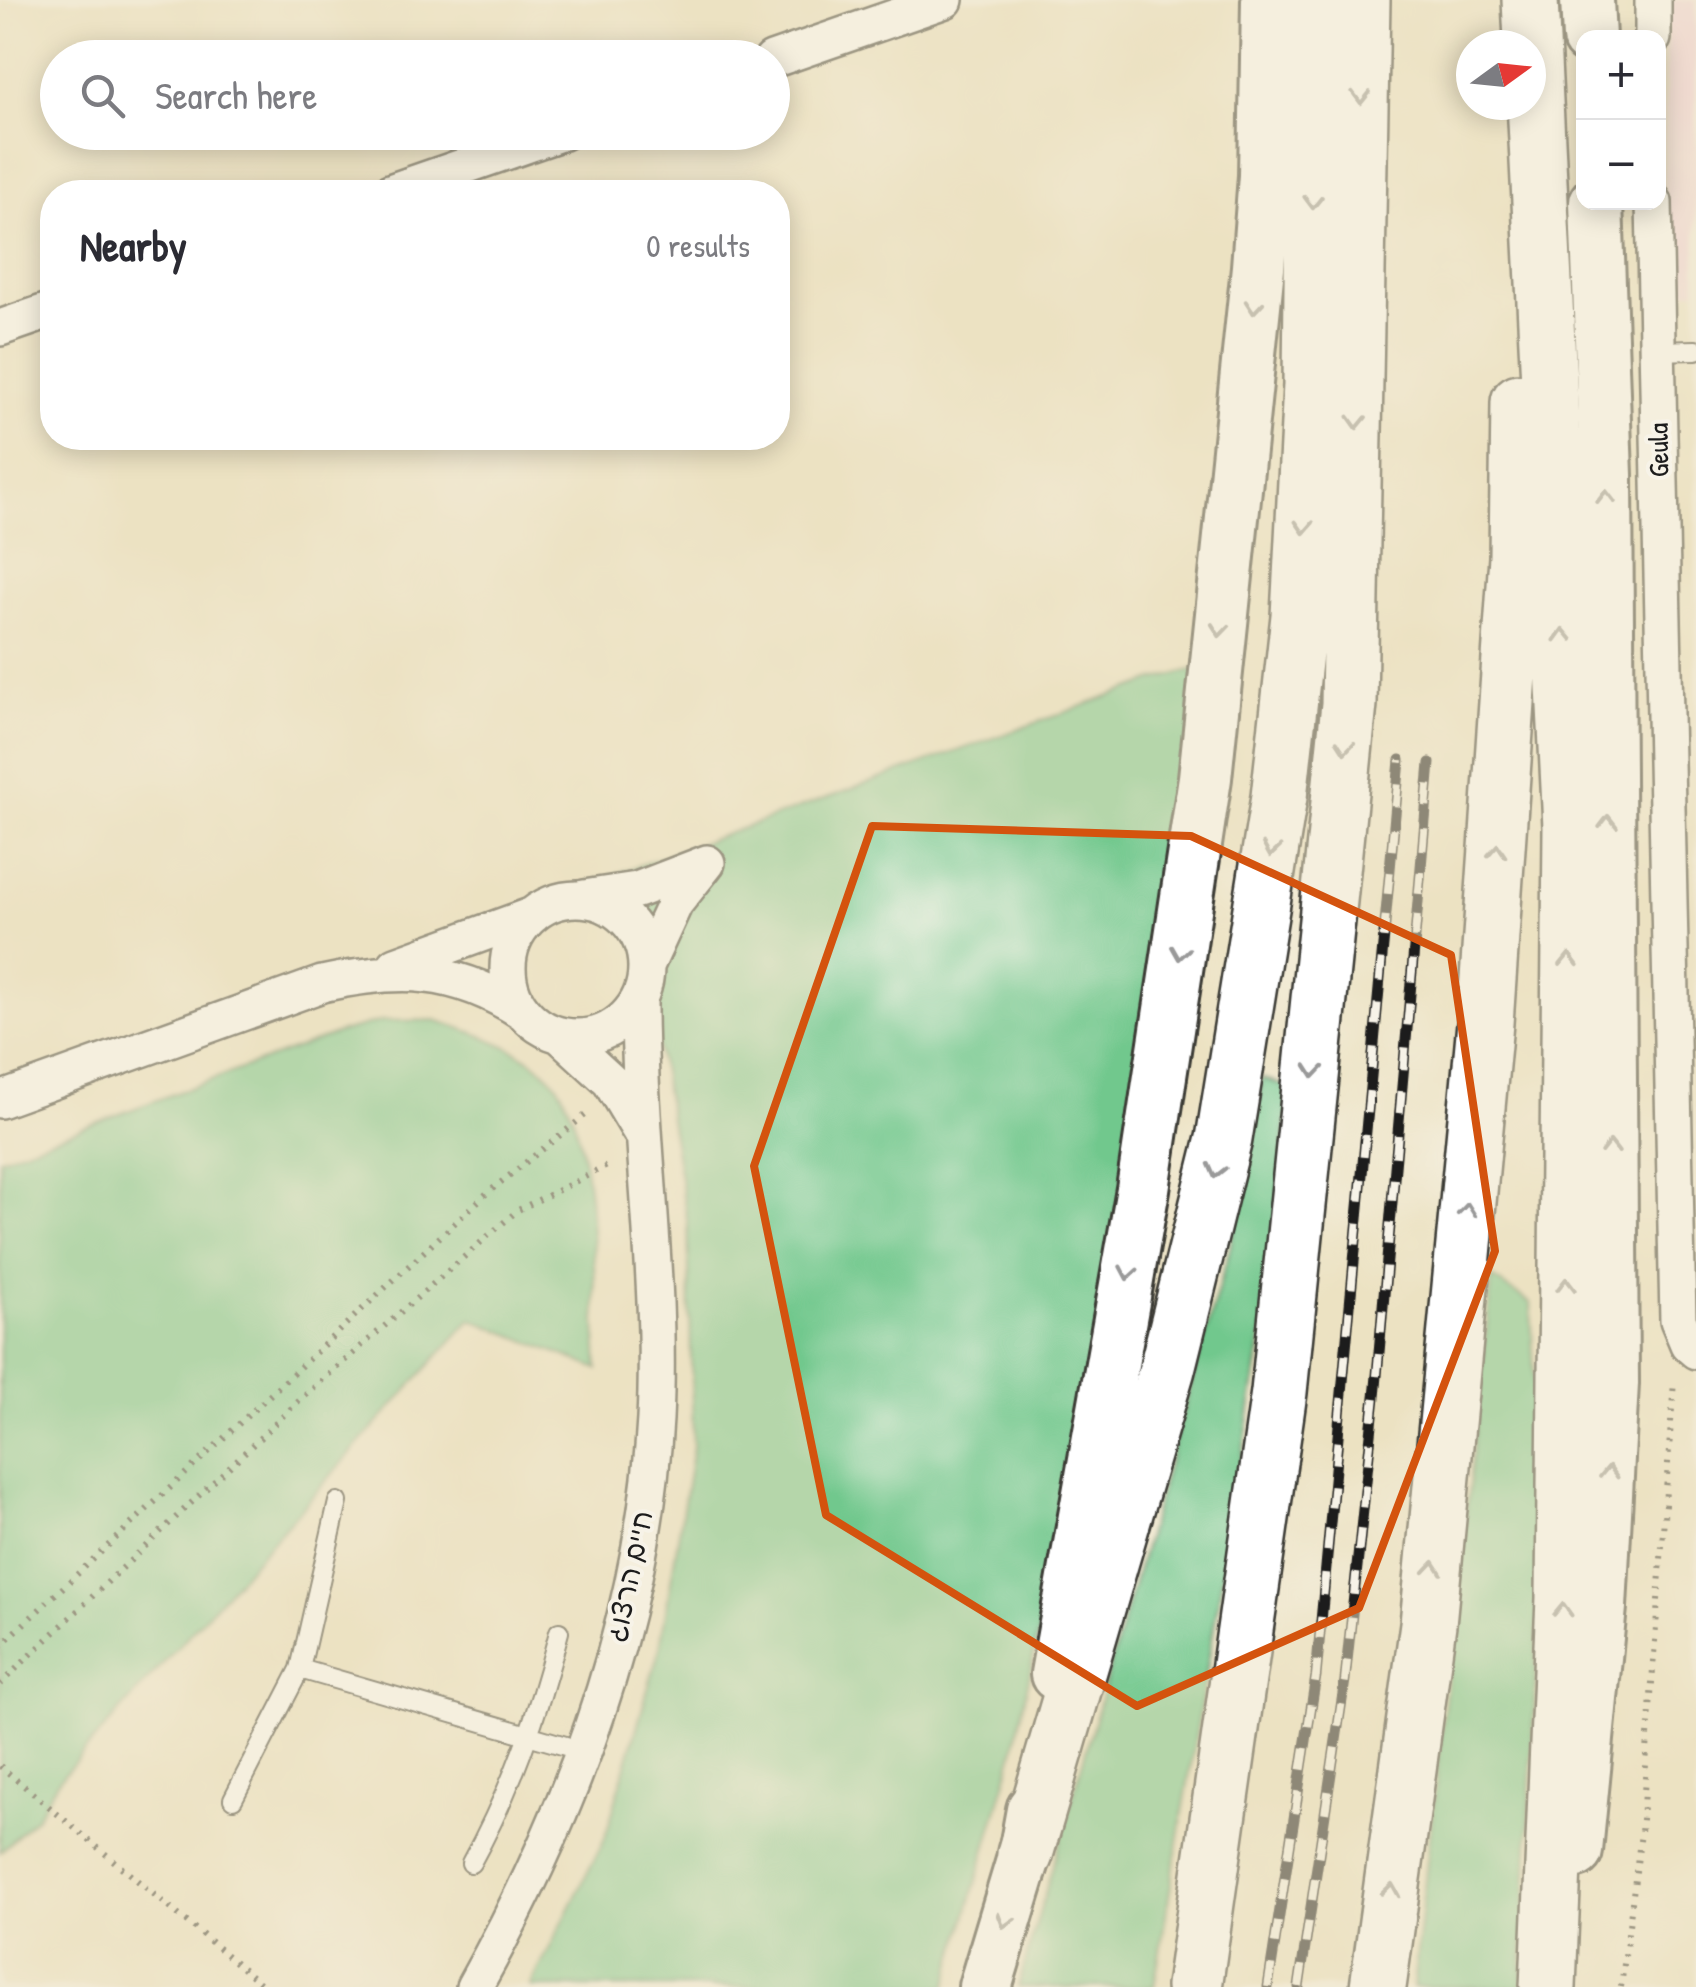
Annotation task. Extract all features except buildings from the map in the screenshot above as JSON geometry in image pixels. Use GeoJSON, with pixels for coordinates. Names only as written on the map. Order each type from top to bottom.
{"type":"FeatureCollection","features":[{"type":"Feature","properties":{"kind":"highway"},"geometry":{"type":"LineString","coordinates":[[1025,1854],[1167,1370],[1224,1139],[1279,797],[1299,616],[1311,385],[1315,0]]}},
{"type":"Feature","properties":{"kind":"highway"},"geometry":{"type":"LineString","coordinates":[[1194,1987],[1279,1392],[1349,704],[1362,0]]}},
{"type":"Feature","properties":{"kind":"highway"},"geometry":{"type":"LineString","coordinates":[[1525,30],[1528,0]]}},
{"type":"Feature","properties":{"kind":"highway"},"geometry":{"type":"LineString","coordinates":[[1528,0],[1571,826],[1564,1598],[1548,1987]]}},
{"type":"Feature","properties":{"kind":"highway"},"geometry":{"type":"LineString","coordinates":[[1378,1987],[1428,1624],[1485,1024],[1516,557],[1524,120]]}},
{"type":"Feature","properties":{"kind":"main road"},"geometry":{"type":"LineString","coordinates":[[985,1987],[1025,1854],[1146,1170],[1205,778],[1262,212],[1268,0]]}},
{"type":"Feature","properties":{"kind":"main road"},"geometry":{"type":"LineString","coordinates":[[1587,0],[1589,30]]}},
{"type":"Feature","properties":{"kind":"main road"},"geometry":{"type":"LineString","coordinates":[[1561,1987],[1600,1607],[1612,1383],[1606,476],[1596,210]]}},
{"type":"Feature","properties":{"kind":"street"},"geometry":{"type":"LineString","coordinates":[[790,54],[945,0]]}},
{"type":"Feature","properties":{"kind":"street"},"geometry":{"type":"LineString","coordinates":[[1653,0],[1654,30]]}},
{"type":"Feature","properties":{"kind":"street"},"geometry":{"type":"LineString","coordinates":[[425,180],[511,150]]}},
{"type":"Feature","properties":{"kind":"street","name":"Geula"},"geometry":{"type":"LineString","coordinates":[[1654,210],[1678,1320],[1688,1344],[1696,1351]]}},
{"type":"Feature","properties":{"kind":"street"},"geometry":{"type":"LineString","coordinates":[[0,328],[40,314]]}},
{"type":"Feature","properties":{"kind":"street"},"geometry":{"type":"LineString","coordinates":[[0,1100],[322,984],[398,970],[446,978],[497,995],[561,1036],[584,1038],[606,1032],[639,1001],[646,966],[675,904],[707,863],[637,890],[560,900],[533,914],[366,975]]}},
{"type":"Feature","properties":{"kind":"street"},"geometry":{"type":"LineString","coordinates":[[583,898],[606,904],[625,916],[639,935],[646,966]]}},
{"type":"Feature","properties":{"kind":"street"},"geometry":{"type":"LineString","coordinates":[[523,1012],[512,991],[508,968],[511,946],[533,914]]}},
{"type":"Feature","properties":{"kind":"street","name":"חיים הרצוג"},"geometry":{"type":"LineString","coordinates":[[474,1987],[520,1905],[583,1752],[630,1594],[655,1419],[651,1236],[643,1142],[639,1001]]}},
{"type":"Feature","properties":{"kind":"street","name":"חיים הרצוג"},"geometry":{"type":"LineString","coordinates":[[561,1036],[616,1091],[643,1142]]}},
{"type":"Feature","properties":{"kind":"lane"},"geometry":{"type":"LineString","coordinates":[[1655,351],[1696,350]]}},
{"type":"Feature","properties":{"kind":"lane"},"geometry":{"type":"LineString","coordinates":[[233,1799],[300,1669],[338,1502]]}},
{"type":"Feature","properties":{"kind":"lane"},"geometry":{"type":"LineString","coordinates":[[471,1863],[499,1812],[530,1736],[559,1632]]}},
{"type":"Feature","properties":{"kind":"lane"},"geometry":{"type":"LineString","coordinates":[[300,1669],[583,1752]]}},
{"type":"Feature","properties":{"kind":"path"},"geometry":{"type":"LineString","coordinates":[[0,1646],[486,1194],[616,1091]]}},
{"type":"Feature","properties":{"kind":"path"},"geometry":{"type":"LineString","coordinates":[[0,1684],[303,1397],[518,1210],[643,1142]]}},
{"type":"Feature","properties":{"kind":"path"},"geometry":{"type":"LineString","coordinates":[[1621,1987],[1641,1833],[1678,1320]]}},
{"type":"Feature","properties":{"kind":"path"},"geometry":{"type":"LineString","coordinates":[[0,1766],[265,1987]]}},
{"type":"Feature","properties":{"kind":"highlighted area"},"geometry":{"type":"Polygon","coordinates":[[[872,826],[1191,836],[1451,955],[1495,1251],[1359,1608],[1137,1706],[826,1515],[754,1166],[872,826]]]}},
{"type":"Feature","properties":{"kind":"shaded area"},"geometry":{"type":"Polygon","coordinates":[[[1667,0],[1696,0],[1696,291],[1663,291],[1667,0]]]}},
{"type":"Feature","properties":{"kind":"green space"},"geometry":{"type":"Polygon","coordinates":[[[1210,665],[1157,1058],[1013,1756],[946,1987],[530,1987],[605,1838],[660,1647],[693,1447],[688,1225],[658,1049],[648,933],[585,885],[1152,681],[1210,665]]]}},
{"type":"Feature","properties":{"kind":"green space"},"geometry":{"type":"Polygon","coordinates":[[[435,1020],[527,1057],[551,1077],[567,1102],[578,1135],[591,1216],[598,1369],[471,1319],[57,1782],[36,1817],[0,1852],[0,1158],[341,1032],[382,1021],[435,1020]]]}},
{"type":"Feature","properties":{"kind":"green space"},"geometry":{"type":"Polygon","coordinates":[[[1262,1078],[1290,1088],[1267,1308],[1154,1987],[1018,1987],[1230,1248],[1262,1078]]]}},
{"type":"Feature","properties":{"kind":"green space"},"geometry":{"type":"Polygon","coordinates":[[[1492,1278],[1531,1303],[1541,1554],[1522,1987],[1413,1987],[1492,1278]]]}},
{"type":"Feature","properties":{"kind":"railway"},"geometry":{"type":"LineString","coordinates":[[1268,1987],[1316,1676],[1400,760]]}},
{"type":"Feature","properties":{"kind":"railway"},"geometry":{"type":"LineString","coordinates":[[1299,1987],[1345,1680],[1376,1387],[1430,763]]}}]}
